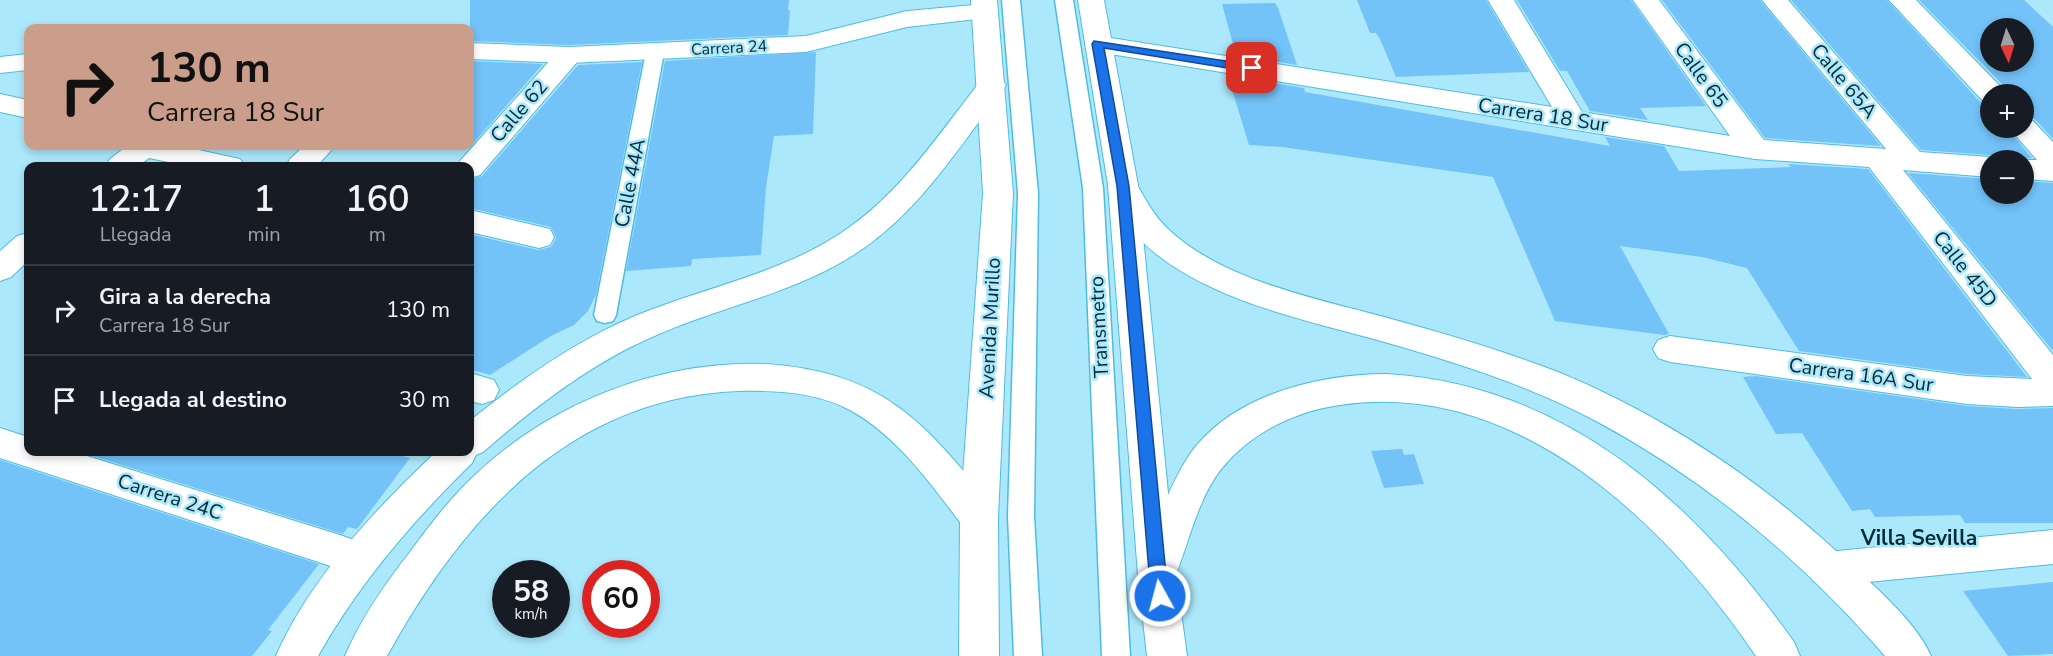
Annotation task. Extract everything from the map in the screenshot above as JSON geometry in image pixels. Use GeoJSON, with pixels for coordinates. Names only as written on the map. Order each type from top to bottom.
{"type":"FeatureCollection","features":[{"type":"Feature","properties":{"kind":"main road"},"geometry":{"type":"LineString","coordinates":[[1091,0],[1123,186],[1157,575],[1167,656]]}},
{"type":"Feature","properties":{"kind":"main road"},"geometry":{"type":"LineString","coordinates":[[1501,0],[1573,120]]}},
{"type":"Feature","properties":{"kind":"main road","name":"Calle 65"},"geometry":{"type":"LineString","coordinates":[[1646,0],[1755,149]]}},
{"type":"Feature","properties":{"kind":"main road","name":"Calle 65A"},"geometry":{"type":"LineString","coordinates":[[1775,0],[1913,162]]}},
{"type":"Feature","properties":{"kind":"main road"},"geometry":{"type":"LineString","coordinates":[[1902,0],[1982,84]]}},
{"type":"Feature","properties":{"kind":"main road","name":"Carrera 24"},"geometry":{"type":"LineString","coordinates":[[474,51],[569,55],[806,44],[907,19],[993,4]]}},
{"type":"Feature","properties":{"kind":"main road","name":"Avenida Murillo"},"geometry":{"type":"LineString","coordinates":[[979,656],[979,518],[998,193],[992,85],[993,4]]}},
{"type":"Feature","properties":{"kind":"main road","name":"Carrera 18 Sur"},"geometry":{"type":"LineString","coordinates":[[1098,44],[1755,149],[1980,166]]}},
{"type":"Feature","properties":{"kind":"main road","name":"Calle 62"},"geometry":{"type":"LineString","coordinates":[[474,163],[569,55]]}},
{"type":"Feature","properties":{"kind":"main road"},"geometry":{"type":"LineString","coordinates":[[0,65],[24,62]]}},
{"type":"Feature","properties":{"kind":"main road"},"geometry":{"type":"LineString","coordinates":[[474,439],[501,416],[564,371],[646,326],[786,273],[849,243],[892,209],[992,85]]}},
{"type":"Feature","properties":{"kind":"main road"},"geometry":{"type":"LineString","coordinates":[[0,103],[24,108]]}},
{"type":"Feature","properties":{"kind":"main road"},"geometry":{"type":"LineString","coordinates":[[2033,138],[2053,159]]}},
{"type":"Feature","properties":{"kind":"main road"},"geometry":{"type":"LineString","coordinates":[[125,162],[139,150]]}},
{"type":"Feature","properties":{"kind":"main road"},"geometry":{"type":"LineString","coordinates":[[161,150],[213,162]]}},
{"type":"Feature","properties":{"kind":"main road"},"geometry":{"type":"LineString","coordinates":[[304,162],[317,150]]}},
{"type":"Feature","properties":{"kind":"main road","name":"Calle 45D"},"geometry":{"type":"LineString","coordinates":[[1877,158],[2053,380]]}},
{"type":"Feature","properties":{"kind":"main road"},"geometry":{"type":"LineString","coordinates":[[2034,170],[2053,171]]}},
{"type":"Feature","properties":{"kind":"main road"},"geometry":{"type":"LineString","coordinates":[[1123,186],[1132,206],[1150,231],[1173,251],[1202,268],[1291,302],[1524,372],[1647,432],[1724,482],[1766,514],[1827,569],[1877,618],[1911,656]]}},
{"type":"Feature","properties":{"kind":"main road"},"geometry":{"type":"LineString","coordinates":[[474,222],[539,237]]}},
{"type":"Feature","properties":{"kind":"main road","name":"Carrera 16A Sur"},"geometry":{"type":"LineString","coordinates":[[1670,349],[1967,390],[2017,393],[2053,392]]}},
{"type":"Feature","properties":{"kind":"main road"},"geometry":{"type":"LineString","coordinates":[[365,656],[412,579],[456,520],[496,478],[554,435],[601,409],[649,391],[677,384],[724,378],[798,380],[821,385],[861,399],[896,423],[933,459],[979,518]]}},
{"type":"Feature","properties":{"kind":"main road"},"geometry":{"type":"LineString","coordinates":[[1157,575],[1176,519],[1191,487],[1209,457],[1239,430],[1273,410],[1323,394],[1365,387],[1406,388],[1458,398],[1511,415],[1562,439],[1610,470],[1645,498],[1702,554],[1742,602],[1780,656]]}},
{"type":"Feature","properties":{"kind":"main road","name":"Carrera 24C"},"geometry":{"type":"LineString","coordinates":[[0,443],[24,451]]}},
{"type":"Feature","properties":{"kind":"main road","name":"Carrera 24C"},"geometry":{"type":"LineString","coordinates":[[41,456],[340,552]]}},
{"type":"Feature","properties":{"kind":"main road"},"geometry":{"type":"LineString","coordinates":[[296,656],[325,609],[369,549],[455,456]]}},
{"type":"Feature","properties":{"kind":"main road"},"geometry":{"type":"LineString","coordinates":[[1827,569],[2053,547]]}},
{"type":"Feature","properties":{"kind":"lane","name":"Transmetro"},"geometry":{"type":"LineString","coordinates":[[1064,0],[1093,188],[1116,656]]}},
{"type":"Feature","properties":{"kind":"lane"},"geometry":{"type":"LineString","coordinates":[[993,4],[1028,193],[1022,516],[1028,656]]}},
{"type":"Feature","properties":{"kind":"lane","name":"Calle 44A"},"geometry":{"type":"LineString","coordinates":[[605,315],[655,52]]}},
{"type":"Feature","properties":{"kind":"building"},"geometry":{"type":"Polygon","coordinates":[[[470,0],[789,0],[788,10],[790,10],[788,35],[569,45],[474,41],[474,24],[470,24],[470,0]]]}},
{"type":"Feature","properties":{"kind":"building"},"geometry":{"type":"Polygon","coordinates":[[[1357,0],[1486,0],[1529,72],[1396,77],[1380,39],[1376,33],[1370,33],[1357,0]]]}},
{"type":"Feature","properties":{"kind":"building"},"geometry":{"type":"Polygon","coordinates":[[[1517,0],[1631,0],[1706,106],[1640,108],[1648,120],[1590,111],[1567,71],[1560,71],[1517,0]]]}},
{"type":"Feature","properties":{"kind":"building"},"geometry":{"type":"Polygon","coordinates":[[[1662,0],[1760,0],[1881,146],[1765,138],[1662,0]]]}},
{"type":"Feature","properties":{"kind":"building"},"geometry":{"type":"Polygon","coordinates":[[[1791,0],[1887,0],[1980,102],[1980,138],[2015,138],[2025,150],[1980,150],[1980,154],[1921,150],[1791,0]]]}},
{"type":"Feature","properties":{"kind":"building"},"geometry":{"type":"Polygon","coordinates":[[[1919,0],[2024,0],[2053,27],[2053,139],[2035,119],[2034,84],[2002,84],[1990,72],[2034,72],[2034,18],[1980,18],[1980,62],[1919,0]]]}},
{"type":"Feature","properties":{"kind":"building"},"geometry":{"type":"Polygon","coordinates":[[[1275,3],[1297,65],[1236,55],[1222,4],[1275,3]]]}},
{"type":"Feature","properties":{"kind":"building"},"geometry":{"type":"Polygon","coordinates":[[[816,52],[813,134],[774,136],[766,187],[761,255],[692,259],[691,266],[626,271],[665,61],[816,52]]]}},
{"type":"Feature","properties":{"kind":"building"},"geometry":{"type":"Polygon","coordinates":[[[474,61],[543,64],[474,142],[474,61]]]}},
{"type":"Feature","properties":{"kind":"building"},"geometry":{"type":"Polygon","coordinates":[[[642,62],[596,295],[588,311],[574,325],[549,337],[490,375],[474,370],[474,235],[538,250],[551,247],[556,238],[551,227],[474,209],[474,179],[482,176],[578,65],[642,62]]]}},
{"type":"Feature","properties":{"kind":"building"},"geometry":{"type":"Polygon","coordinates":[[[1242,78],[1304,88],[1305,92],[1610,146],[1605,137],[1664,146],[1679,171],[1791,167],[1788,164],[1868,169],[2027,377],[1967,374],[1799,351],[1747,268],[1702,257],[1620,246],[1669,334],[1555,321],[1493,177],[1282,147],[1249,145],[1231,86],[1243,81],[1242,78]]]}},
{"type":"Feature","properties":{"kind":"building"},"geometry":{"type":"Polygon","coordinates":[[[1908,173],[1980,178],[1980,204],[2034,204],[2034,182],[2053,183],[2053,351],[1908,173]]]}},
{"type":"Feature","properties":{"kind":"building"},"geometry":{"type":"Polygon","coordinates":[[[1756,376],[1967,406],[2017,409],[2053,408],[2053,523],[1965,523],[1960,515],[1875,517],[1870,509],[1852,511],[1802,433],[1776,434],[1743,377],[1756,376]]]}},
{"type":"Feature","properties":{"kind":"building"},"geometry":{"type":"Polygon","coordinates":[[[1402,449],[1404,455],[1414,454],[1424,484],[1384,488],[1371,451],[1402,449]]]}},
{"type":"Feature","properties":{"kind":"building"},"geometry":{"type":"Polygon","coordinates":[[[93,456],[402,456],[410,458],[357,529],[348,527],[343,534],[93,456]]]}},
{"type":"Feature","properties":{"kind":"building"},"geometry":{"type":"Polygon","coordinates":[[[0,460],[319,564],[268,630],[272,631],[252,656],[0,656],[0,460]]]}},
{"type":"Feature","properties":{"kind":"building"},"geometry":{"type":"Polygon","coordinates":[[[2053,582],[2053,654],[2008,656],[1963,591],[2053,582]]]}},
{"type":"Feature","properties":{"kind":"district","name":"Villa Sevilla"},"geometry":{"type":"Point","coordinates":[1919,538]}},
{"type":"Feature","properties":{"kind":"route"},"geometry":{"type":"LineString","coordinates":[[1160,596],[1123,186],[1098,44],[1252,68]]}}]}
